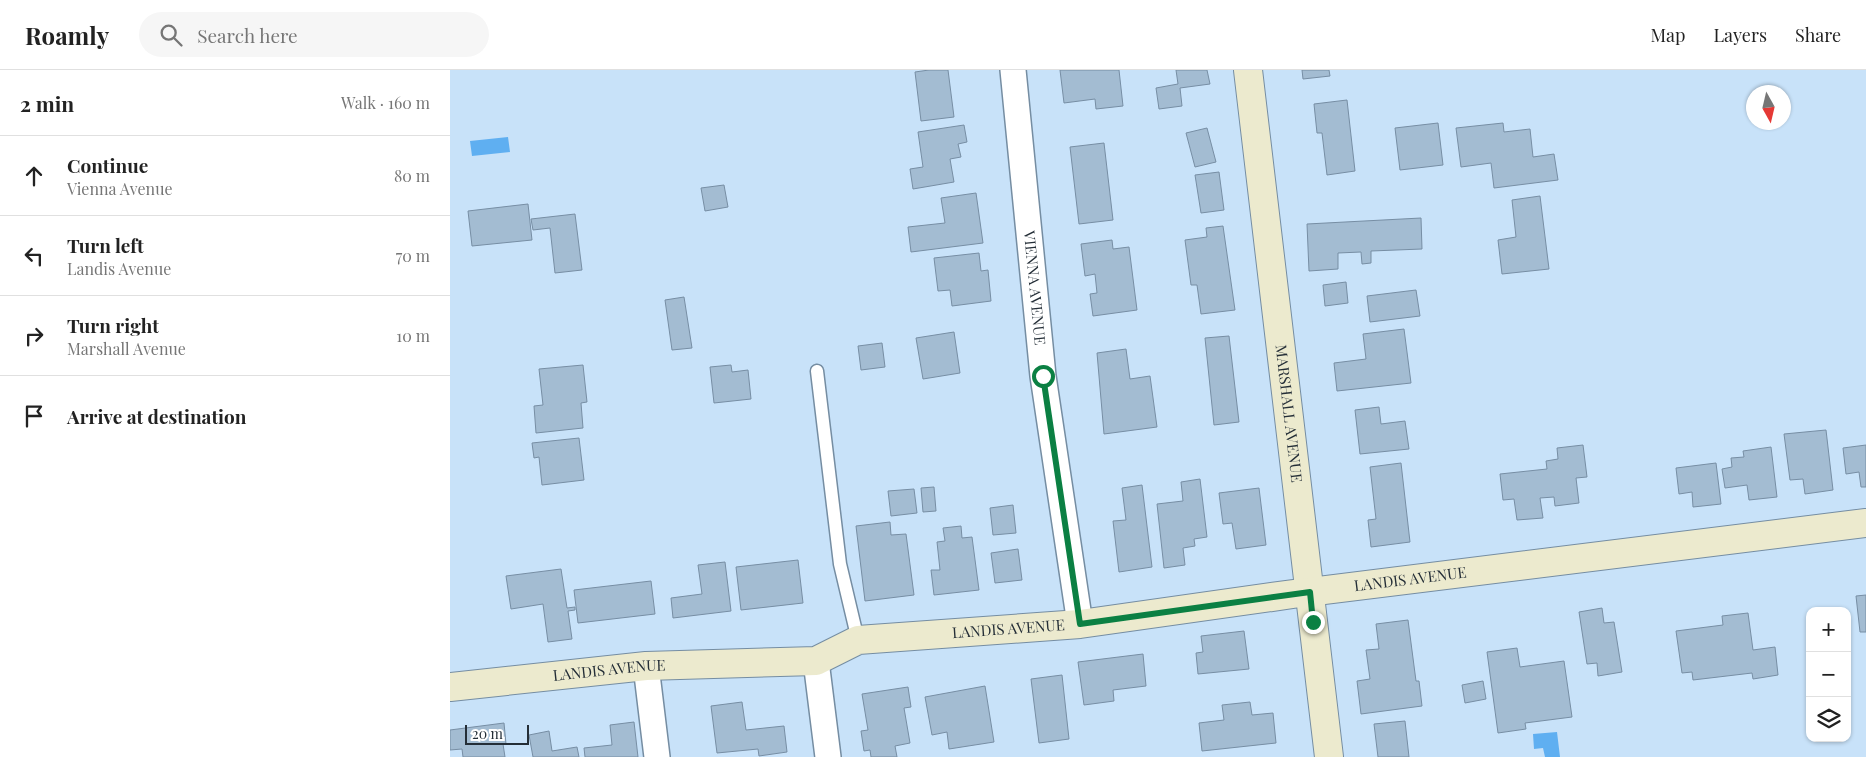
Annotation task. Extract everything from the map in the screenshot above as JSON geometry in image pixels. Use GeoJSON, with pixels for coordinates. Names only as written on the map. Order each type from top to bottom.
{"type":"FeatureCollection","features":[{"type":"Feature","properties":{"kind":"street","name":"VIENNA AVENUE"},"geometry":{"type":"LineString","coordinates":[[1013,70],[1043,376],[1080,624]]}},
{"type":"Feature","properties":{"kind":"street","name":"MARSHALL AVENUE"},"geometry":{"type":"LineString","coordinates":[[1248,70],[1329,757]]}},
{"type":"Feature","properties":{"kind":"street","name":"LANDIS AVENUE"},"geometry":{"type":"LineString","coordinates":[[450,688],[646,666],[816,661],[858,640],[1080,624],[1310,592],[1866,523]]}},
{"type":"Feature","properties":{"kind":"street"},"geometry":{"type":"LineString","coordinates":[[816,661],[828,757]]}},
{"type":"Feature","properties":{"kind":"street"},"geometry":{"type":"LineString","coordinates":[[646,666],[657,757]]}},
{"type":"Feature","properties":{"kind":"lane"},"geometry":{"type":"LineString","coordinates":[[817,371],[840,564],[858,640]]}},
{"type":"Feature","properties":{"kind":"water"},"geometry":{"type":"Polygon","coordinates":[[[508,137],[510,152],[472,156],[470,141],[508,137]]]}},
{"type":"Feature","properties":{"kind":"water"},"geometry":{"type":"Polygon","coordinates":[[[1557,732],[1560,757],[1545,757],[1543,748],[1534,749],[1533,734],[1557,732]]]}},
{"type":"Feature","properties":{"kind":"building"},"geometry":{"type":"Polygon","coordinates":[[[948,70],[954,117],[921,121],[915,72],[948,70]]]}},
{"type":"Feature","properties":{"kind":"building"},"geometry":{"type":"Polygon","coordinates":[[[1060,70],[1119,70],[1123,106],[1096,109],[1095,99],[1064,103],[1060,70]]]}},
{"type":"Feature","properties":{"kind":"building"},"geometry":{"type":"Polygon","coordinates":[[[1176,70],[1207,70],[1210,84],[1180,88],[1182,106],[1159,109],[1156,88],[1178,84],[1176,70]]]}},
{"type":"Feature","properties":{"kind":"building"},"geometry":{"type":"Polygon","coordinates":[[[1302,70],[1329,70],[1330,76],[1303,79],[1302,70]]]}},
{"type":"Feature","properties":{"kind":"building"},"geometry":{"type":"Polygon","coordinates":[[[1347,100],[1355,171],[1327,175],[1322,133],[1317,133],[1314,104],[1347,100]]]}},
{"type":"Feature","properties":{"kind":"building"},"geometry":{"type":"Polygon","coordinates":[[[1438,123],[1443,165],[1400,170],[1395,128],[1438,123]]]}},
{"type":"Feature","properties":{"kind":"building"},"geometry":{"type":"Polygon","coordinates":[[[1503,123],[1504,132],[1530,129],[1533,157],[1554,154],[1558,180],[1494,188],[1491,163],[1461,167],[1456,128],[1503,123]]]}},
{"type":"Feature","properties":{"kind":"building"},"geometry":{"type":"Polygon","coordinates":[[[964,125],[967,142],[958,144],[961,157],[950,159],[954,182],[913,189],[910,169],[923,167],[918,132],[964,125]]]}},
{"type":"Feature","properties":{"kind":"building"},"geometry":{"type":"Polygon","coordinates":[[[1207,128],[1216,162],[1195,167],[1186,133],[1207,128]]]}},
{"type":"Feature","properties":{"kind":"building"},"geometry":{"type":"Polygon","coordinates":[[[1104,143],[1113,220],[1079,224],[1070,147],[1104,143]]]}},
{"type":"Feature","properties":{"kind":"building"},"geometry":{"type":"Polygon","coordinates":[[[1219,172],[1224,210],[1201,213],[1195,175],[1219,172]]]}},
{"type":"Feature","properties":{"kind":"building"},"geometry":{"type":"Polygon","coordinates":[[[724,185],[728,207],[705,211],[701,188],[724,185]]]}},
{"type":"Feature","properties":{"kind":"building"},"geometry":{"type":"Polygon","coordinates":[[[976,193],[983,243],[911,252],[908,227],[945,223],[941,198],[976,193]]]}},
{"type":"Feature","properties":{"kind":"building"},"geometry":{"type":"Polygon","coordinates":[[[1540,196],[1549,269],[1502,274],[1498,240],[1516,237],[1512,200],[1540,196]]]}},
{"type":"Feature","properties":{"kind":"building"},"geometry":{"type":"Polygon","coordinates":[[[528,204],[532,240],[472,246],[468,211],[528,204]]]}},
{"type":"Feature","properties":{"kind":"building"},"geometry":{"type":"Polygon","coordinates":[[[575,214],[582,270],[555,273],[550,228],[533,230],[531,219],[575,214]]]}},
{"type":"Feature","properties":{"kind":"building"},"geometry":{"type":"Polygon","coordinates":[[[1421,218],[1422,249],[1371,251],[1371,263],[1362,264],[1361,252],[1338,253],[1338,269],[1309,271],[1307,224],[1421,218]]]}},
{"type":"Feature","properties":{"kind":"building"},"geometry":{"type":"Polygon","coordinates":[[[1223,226],[1235,310],[1201,314],[1197,285],[1191,285],[1185,240],[1207,237],[1206,228],[1223,226]]]}},
{"type":"Feature","properties":{"kind":"building"},"geometry":{"type":"Polygon","coordinates":[[[1112,240],[1113,249],[1129,247],[1137,310],[1093,316],[1090,294],[1097,293],[1095,274],[1085,276],[1081,244],[1112,240]]]}},
{"type":"Feature","properties":{"kind":"building"},"geometry":{"type":"Polygon","coordinates":[[[979,253],[981,271],[988,270],[991,301],[952,306],[950,290],[938,291],[934,258],[979,253]]]}},
{"type":"Feature","properties":{"kind":"building"},"geometry":{"type":"Polygon","coordinates":[[[1346,282],[1348,303],[1325,306],[1323,285],[1346,282]]]}},
{"type":"Feature","properties":{"kind":"building"},"geometry":{"type":"Polygon","coordinates":[[[1416,290],[1420,316],[1370,322],[1367,296],[1416,290]]]}},
{"type":"Feature","properties":{"kind":"building"},"geometry":{"type":"Polygon","coordinates":[[[684,297],[692,348],[672,350],[665,300],[684,297]]]}},
{"type":"Feature","properties":{"kind":"building"},"geometry":{"type":"Polygon","coordinates":[[[1404,329],[1411,383],[1337,391],[1334,363],[1366,359],[1363,334],[1404,329]]]}},
{"type":"Feature","properties":{"kind":"building"},"geometry":{"type":"Polygon","coordinates":[[[954,332],[960,373],[923,379],[916,338],[954,332]]]}},
{"type":"Feature","properties":{"kind":"building"},"geometry":{"type":"Polygon","coordinates":[[[1229,336],[1239,422],[1214,425],[1205,338],[1229,336]]]}},
{"type":"Feature","properties":{"kind":"building"},"geometry":{"type":"Polygon","coordinates":[[[882,343],[885,367],[861,370],[858,346],[882,343]]]}},
{"type":"Feature","properties":{"kind":"building"},"geometry":{"type":"Polygon","coordinates":[[[1126,349],[1130,379],[1150,376],[1157,427],[1104,434],[1097,353],[1126,349]]]}},
{"type":"Feature","properties":{"kind":"building"},"geometry":{"type":"Polygon","coordinates":[[[583,365],[587,402],[581,403],[583,428],[536,433],[534,406],[543,405],[539,369],[583,365]]]}},
{"type":"Feature","properties":{"kind":"building"},"geometry":{"type":"Polygon","coordinates":[[[731,365],[732,372],[748,370],[751,399],[714,403],[710,367],[731,365]]]}},
{"type":"Feature","properties":{"kind":"building"},"geometry":{"type":"Polygon","coordinates":[[[1379,407],[1381,424],[1405,421],[1409,449],[1360,454],[1355,410],[1379,407]]]}},
{"type":"Feature","properties":{"kind":"building"},"geometry":{"type":"Polygon","coordinates":[[[1826,430],[1833,490],[1805,494],[1803,479],[1790,480],[1784,434],[1826,430]]]}},
{"type":"Feature","properties":{"kind":"building"},"geometry":{"type":"Polygon","coordinates":[[[579,438],[584,480],[542,485],[539,457],[534,458],[532,443],[579,438]]]}},
{"type":"Feature","properties":{"kind":"building"},"geometry":{"type":"Polygon","coordinates":[[[1583,445],[1587,477],[1576,478],[1579,503],[1555,506],[1554,497],[1540,498],[1543,518],[1517,520],[1514,499],[1503,500],[1500,474],[1547,469],[1546,461],[1558,459],[1557,448],[1583,445]]]}},
{"type":"Feature","properties":{"kind":"building"},"geometry":{"type":"Polygon","coordinates":[[[1866,445],[1866,487],[1861,487],[1859,472],[1846,474],[1843,448],[1866,445]]]}},
{"type":"Feature","properties":{"kind":"building"},"geometry":{"type":"Polygon","coordinates":[[[1771,447],[1777,497],[1749,500],[1747,485],[1725,488],[1722,469],[1732,467],[1731,458],[1744,457],[1743,451],[1771,447]]]}},
{"type":"Feature","properties":{"kind":"building"},"geometry":{"type":"Polygon","coordinates":[[[1401,463],[1410,542],[1371,547],[1368,520],[1376,519],[1370,467],[1401,463]]]}},
{"type":"Feature","properties":{"kind":"building"},"geometry":{"type":"Polygon","coordinates":[[[1716,463],[1721,504],[1693,507],[1692,492],[1679,494],[1676,468],[1716,463]]]}},
{"type":"Feature","properties":{"kind":"building"},"geometry":{"type":"Polygon","coordinates":[[[1200,479],[1207,537],[1194,539],[1195,546],[1183,548],[1185,565],[1164,568],[1157,504],[1183,501],[1181,482],[1200,479]]]}},
{"type":"Feature","properties":{"kind":"building"},"geometry":{"type":"Polygon","coordinates":[[[1142,485],[1152,567],[1119,572],[1113,521],[1126,520],[1122,488],[1142,485]]]}},
{"type":"Feature","properties":{"kind":"building"},"geometry":{"type":"Polygon","coordinates":[[[934,487],[936,511],[923,512],[921,488],[934,487]]]}},
{"type":"Feature","properties":{"kind":"building"},"geometry":{"type":"Polygon","coordinates":[[[1259,488],[1266,545],[1236,549],[1232,523],[1223,524],[1219,493],[1259,488]]]}},
{"type":"Feature","properties":{"kind":"building"},"geometry":{"type":"Polygon","coordinates":[[[914,489],[917,513],[891,516],[888,491],[914,489]]]}},
{"type":"Feature","properties":{"kind":"building"},"geometry":{"type":"Polygon","coordinates":[[[1013,505],[1016,533],[993,535],[990,508],[1013,505]]]}},
{"type":"Feature","properties":{"kind":"building"},"geometry":{"type":"Polygon","coordinates":[[[890,522],[891,535],[906,534],[914,595],[865,601],[856,526],[890,522]]]}},
{"type":"Feature","properties":{"kind":"building"},"geometry":{"type":"Polygon","coordinates":[[[961,526],[962,538],[972,537],[979,590],[934,595],[931,570],[940,570],[937,542],[945,541],[943,528],[961,526]]]}},
{"type":"Feature","properties":{"kind":"building"},"geometry":{"type":"Polygon","coordinates":[[[1018,549],[1022,580],[995,583],[991,553],[1018,549]]]}},
{"type":"Feature","properties":{"kind":"building"},"geometry":{"type":"Polygon","coordinates":[[[798,560],[803,603],[741,610],[736,567],[798,560]]]}},
{"type":"Feature","properties":{"kind":"building"},"geometry":{"type":"Polygon","coordinates":[[[725,562],[731,611],[673,618],[671,598],[702,594],[698,565],[725,562]]]}},
{"type":"Feature","properties":{"kind":"building"},"geometry":{"type":"Polygon","coordinates":[[[561,569],[567,608],[575,607],[575,610],[568,611],[572,639],[548,642],[543,604],[511,609],[506,576],[561,569]]]}},
{"type":"Feature","properties":{"kind":"building"},"geometry":{"type":"Polygon","coordinates":[[[651,581],[655,614],[578,623],[574,590],[651,581]]]}},
{"type":"Feature","properties":{"kind":"building"},"geometry":{"type":"Polygon","coordinates":[[[1866,595],[1866,632],[1860,632],[1856,596],[1866,595]]]}},
{"type":"Feature","properties":{"kind":"building"},"geometry":{"type":"Polygon","coordinates":[[[1602,608],[1604,623],[1614,622],[1622,672],[1598,676],[1597,663],[1587,664],[1579,612],[1602,608]]]}},
{"type":"Feature","properties":{"kind":"building"},"geometry":{"type":"Polygon","coordinates":[[[1748,613],[1753,650],[1775,647],[1778,675],[1753,679],[1752,673],[1693,680],[1692,672],[1682,673],[1676,631],[1723,625],[1722,616],[1748,613]]]}},
{"type":"Feature","properties":{"kind":"building"},"geometry":{"type":"Polygon","coordinates":[[[1408,620],[1416,681],[1419,681],[1422,706],[1361,714],[1357,681],[1370,679],[1366,650],[1379,649],[1376,624],[1408,620]]]}},
{"type":"Feature","properties":{"kind":"building"},"geometry":{"type":"Polygon","coordinates":[[[1244,631],[1249,669],[1198,674],[1196,653],[1203,652],[1201,636],[1244,631]]]}},
{"type":"Feature","properties":{"kind":"building"},"geometry":{"type":"Polygon","coordinates":[[[1517,648],[1520,667],[1564,661],[1572,717],[1525,723],[1526,729],[1498,733],[1487,652],[1517,648]]]}},
{"type":"Feature","properties":{"kind":"building"},"geometry":{"type":"Polygon","coordinates":[[[1143,654],[1146,686],[1113,690],[1114,701],[1084,705],[1078,662],[1143,654]]]}},
{"type":"Feature","properties":{"kind":"building"},"geometry":{"type":"Polygon","coordinates":[[[1062,675],[1069,739],[1039,743],[1031,679],[1062,675]]]}},
{"type":"Feature","properties":{"kind":"building"},"geometry":{"type":"Polygon","coordinates":[[[1483,681],[1486,699],[1465,703],[1462,685],[1483,681]]]}},
{"type":"Feature","properties":{"kind":"building"},"geometry":{"type":"Polygon","coordinates":[[[985,686],[994,742],[949,749],[947,732],[932,735],[925,697],[985,686]]]}},
{"type":"Feature","properties":{"kind":"building"},"geometry":{"type":"Polygon","coordinates":[[[908,687],[911,707],[904,708],[910,743],[895,746],[897,757],[871,757],[870,750],[864,751],[861,731],[868,730],[862,694],[908,687]]]}},
{"type":"Feature","properties":{"kind":"building"},"geometry":{"type":"Polygon","coordinates":[[[742,702],[746,730],[784,726],[787,752],[759,756],[758,749],[717,753],[711,706],[742,702]]]}},
{"type":"Feature","properties":{"kind":"building"},"geometry":{"type":"Polygon","coordinates":[[[1250,702],[1252,715],[1273,713],[1276,743],[1202,751],[1199,723],[1224,720],[1222,705],[1250,702]]]}},
{"type":"Feature","properties":{"kind":"building"},"geometry":{"type":"Polygon","coordinates":[[[1405,721],[1409,757],[1378,757],[1374,724],[1405,721]]]}},
{"type":"Feature","properties":{"kind":"building"},"geometry":{"type":"Polygon","coordinates":[[[634,722],[638,757],[585,757],[584,748],[612,745],[610,725],[634,722]]]}},
{"type":"Feature","properties":{"kind":"building"},"geometry":{"type":"Polygon","coordinates":[[[504,723],[506,744],[503,744],[505,757],[463,757],[462,749],[450,750],[450,730],[504,723]]]}},
{"type":"Feature","properties":{"kind":"building"},"geometry":{"type":"Polygon","coordinates":[[[549,731],[552,751],[577,747],[579,757],[533,757],[529,735],[549,731]]]}},
{"type":"Feature","properties":{"kind":"route"},"geometry":{"type":"LineString","coordinates":[[1043,376],[1080,624],[1310,592],[1313,622]]}}]}
